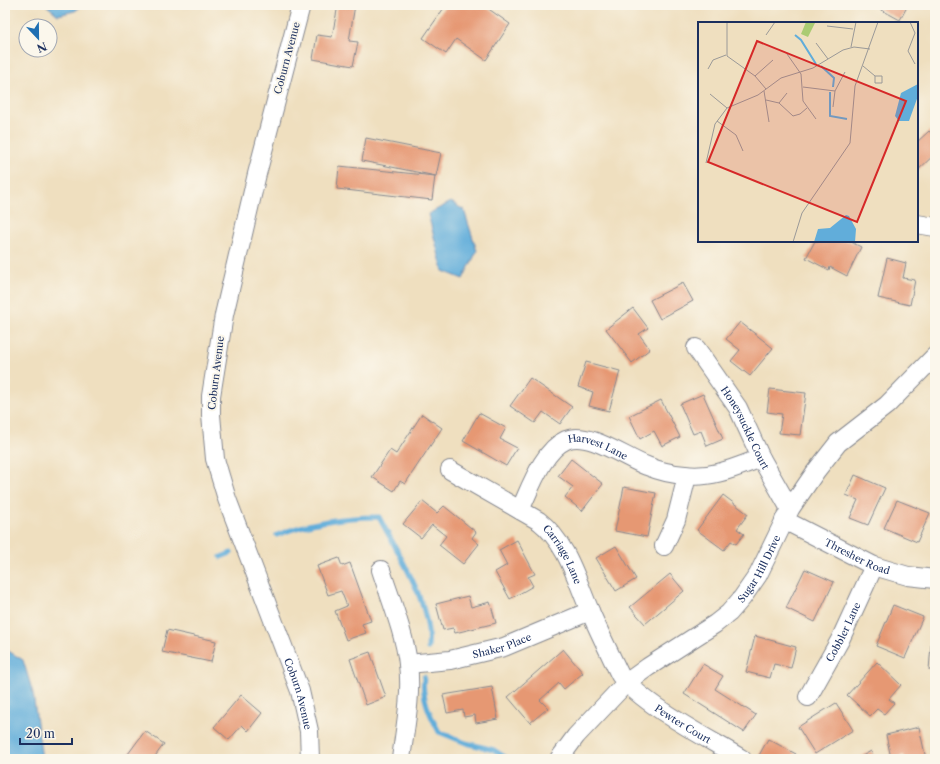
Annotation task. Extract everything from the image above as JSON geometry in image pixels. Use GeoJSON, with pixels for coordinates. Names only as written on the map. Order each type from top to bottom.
{"type":"FeatureCollection","features":[{"type":"Feature","properties":{"kind":"street","name":"Coburn Avenue"},"geometry":{"type":"LineString","coordinates":[[301,5],[257,174],[224,314],[211,396],[211,415],[215,459],[227,499],[300,691],[309,731],[310,759]]}},
{"type":"Feature","properties":{"kind":"street"},"geometry":{"type":"LineString","coordinates":[[918,224],[935,228]]}},
{"type":"Feature","properties":{"kind":"street","name":"Honeysuckle Court"},"geometry":{"type":"LineString","coordinates":[[696,348],[738,408],[787,514]]}},
{"type":"Feature","properties":{"kind":"street","name":"Sugar Hill Drive"},"geometry":{"type":"LineString","coordinates":[[559,759],[576,736],[626,683],[715,624],[729,613],[742,598],[758,575],[787,514],[816,471],[838,443],[887,405],[935,356]]}},
{"type":"Feature","properties":{"kind":"street","name":"Harvest Lane"},"geometry":{"type":"LineString","coordinates":[[520,510],[544,460],[565,440],[579,437],[594,440],[648,466],[687,476],[707,476],[761,458]]}},
{"type":"Feature","properties":{"kind":"street","name":"Carriage Lane"},"geometry":{"type":"LineString","coordinates":[[450,470],[539,521],[555,536],[567,556],[590,611],[620,675],[626,683]]}},
{"type":"Feature","properties":{"kind":"street"},"geometry":{"type":"LineString","coordinates":[[664,546],[676,520],[687,476]]}},
{"type":"Feature","properties":{"kind":"street","name":"Thresher Road"},"geometry":{"type":"LineString","coordinates":[[787,514],[874,566],[908,576],[935,579]]}},
{"type":"Feature","properties":{"kind":"street","name":"Cobbler Lane"},"geometry":{"type":"LineString","coordinates":[[808,697],[840,640],[874,566]]}},
{"type":"Feature","properties":{"kind":"street"},"geometry":{"type":"LineString","coordinates":[[381,570],[396,614],[408,664],[409,699],[401,759]]}},
{"type":"Feature","properties":{"kind":"street","name":"Shaker Place"},"geometry":{"type":"LineString","coordinates":[[408,664],[450,660],[477,655],[504,647],[590,611]]}},
{"type":"Feature","properties":{"kind":"street","name":"Pewter Court"},"geometry":{"type":"LineString","coordinates":[[626,683],[642,696],[742,759]]}},
{"type":"Feature","properties":{"kind":"water"},"geometry":{"type":"Polygon","coordinates":[[[46,5],[83,5],[75,11],[58,15],[46,5]]]}},
{"type":"Feature","properties":{"kind":"water"},"geometry":{"type":"Polygon","coordinates":[[[451,202],[464,210],[477,251],[463,279],[443,271],[428,214],[451,202]]]}},
{"type":"Feature","properties":{"kind":"water"},"geometry":{"type":"Polygon","coordinates":[[[5,649],[23,660],[33,693],[42,759],[5,759],[5,649]]]}},
{"type":"Feature","properties":{"kind":"building"},"geometry":{"type":"Polygon","coordinates":[[[338,5],[355,5],[349,41],[358,42],[353,66],[313,59],[317,35],[332,37],[338,5]]]}},
{"type":"Feature","properties":{"kind":"building"},"geometry":{"type":"Polygon","coordinates":[[[446,5],[483,5],[510,24],[486,60],[456,39],[446,54],[423,38],[446,5]]]}},
{"type":"Feature","properties":{"kind":"building"},"geometry":{"type":"Polygon","coordinates":[[[882,5],[908,5],[900,20],[880,9],[882,5]]]}},
{"type":"Feature","properties":{"kind":"building"},"geometry":{"type":"Polygon","coordinates":[[[929,131],[935,137],[935,154],[918,170],[918,141],[929,131]]]}},
{"type":"Feature","properties":{"kind":"building"},"geometry":{"type":"Polygon","coordinates":[[[366,138],[441,153],[436,176],[362,161],[366,138]]]}},
{"type":"Feature","properties":{"kind":"building"},"geometry":{"type":"Polygon","coordinates":[[[339,166],[435,176],[432,200],[337,189],[339,166]]]}},
{"type":"Feature","properties":{"kind":"building"},"geometry":{"type":"Polygon","coordinates":[[[814,242],[851,242],[861,247],[847,276],[830,267],[829,270],[806,258],[814,242]]]}},
{"type":"Feature","properties":{"kind":"building"},"geometry":{"type":"Polygon","coordinates":[[[887,258],[906,263],[903,278],[915,280],[910,305],[878,298],[887,258]]]}},
{"type":"Feature","properties":{"kind":"building"},"geometry":{"type":"Polygon","coordinates":[[[683,283],[693,301],[660,319],[650,300],[683,283]]]}},
{"type":"Feature","properties":{"kind":"building"},"geometry":{"type":"Polygon","coordinates":[[[633,308],[648,328],[639,334],[650,349],[632,363],[606,329],[633,308]]]}},
{"type":"Feature","properties":{"kind":"building"},"geometry":{"type":"Polygon","coordinates":[[[740,322],[773,348],[750,376],[731,361],[740,350],[726,339],[740,322]]]}},
{"type":"Feature","properties":{"kind":"building"},"geometry":{"type":"Polygon","coordinates":[[[586,362],[620,371],[609,411],[589,406],[593,392],[578,387],[586,362]]]}},
{"type":"Feature","properties":{"kind":"building"},"geometry":{"type":"Polygon","coordinates":[[[530,378],[572,407],[560,424],[543,412],[535,423],[510,406],[530,378]]]}},
{"type":"Feature","properties":{"kind":"building"},"geometry":{"type":"Polygon","coordinates":[[[770,389],[806,393],[800,435],[779,433],[782,414],[767,412],[770,389]]]}},
{"type":"Feature","properties":{"kind":"building"},"geometry":{"type":"Polygon","coordinates":[[[703,394],[723,439],[707,446],[701,431],[693,434],[680,404],[703,394]]]}},
{"type":"Feature","properties":{"kind":"building"},"geometry":{"type":"Polygon","coordinates":[[[661,400],[680,437],[662,446],[654,431],[640,439],[629,416],[661,400]]]}},
{"type":"Feature","properties":{"kind":"building"},"geometry":{"type":"Polygon","coordinates":[[[479,413],[506,428],[500,439],[517,448],[506,466],[463,441],[479,413]]]}},
{"type":"Feature","properties":{"kind":"building"},"geometry":{"type":"Polygon","coordinates":[[[422,414],[442,428],[405,484],[400,481],[394,491],[372,477],[390,450],[396,454],[422,414]]]}},
{"type":"Feature","properties":{"kind":"building"},"geometry":{"type":"Polygon","coordinates":[[[571,459],[603,484],[582,511],[565,497],[573,487],[558,476],[571,459]]]}},
{"type":"Feature","properties":{"kind":"building"},"geometry":{"type":"Polygon","coordinates":[[[855,475],[885,488],[868,525],[850,518],[858,500],[846,495],[855,475]]]}},
{"type":"Feature","properties":{"kind":"building"},"geometry":{"type":"Polygon","coordinates":[[[624,487],[656,493],[647,537],[615,531],[624,487]]]}},
{"type":"Feature","properties":{"kind":"building"},"geometry":{"type":"Polygon","coordinates":[[[723,495],[748,514],[737,529],[744,534],[736,544],[731,541],[724,550],[697,530],[723,495]]]}},
{"type":"Feature","properties":{"kind":"building"},"geometry":{"type":"Polygon","coordinates":[[[897,500],[930,513],[917,542],[884,528],[897,500]]]}},
{"type":"Feature","properties":{"kind":"building"},"geometry":{"type":"Polygon","coordinates":[[[422,501],[437,513],[444,506],[476,532],[472,538],[479,544],[463,564],[439,545],[446,536],[432,525],[421,538],[403,524],[422,501]]]}},
{"type":"Feature","properties":{"kind":"building"},"geometry":{"type":"Polygon","coordinates":[[[517,540],[535,574],[528,577],[533,586],[510,599],[495,572],[507,565],[499,550],[517,540]]]}},
{"type":"Feature","properties":{"kind":"building"},"geometry":{"type":"Polygon","coordinates":[[[616,546],[636,579],[616,591],[596,558],[616,546]]]}},
{"type":"Feature","properties":{"kind":"building"},"geometry":{"type":"Polygon","coordinates":[[[339,558],[342,566],[350,563],[371,621],[362,624],[366,633],[346,640],[335,611],[347,606],[341,591],[328,595],[317,566],[339,558]]]}},
{"type":"Feature","properties":{"kind":"building"},"geometry":{"type":"Polygon","coordinates":[[[805,569],[834,582],[815,622],[786,608],[805,569]]]}},
{"type":"Feature","properties":{"kind":"building"},"geometry":{"type":"Polygon","coordinates":[[[670,574],[684,591],[645,624],[630,607],[670,574]]]}},
{"type":"Feature","properties":{"kind":"building"},"geometry":{"type":"Polygon","coordinates":[[[468,596],[471,607],[490,602],[496,623],[455,633],[453,628],[443,630],[436,604],[468,596]]]}},
{"type":"Feature","properties":{"kind":"building"},"geometry":{"type":"Polygon","coordinates":[[[893,605],[923,617],[905,658],[876,646],[893,605]]]}},
{"type":"Feature","properties":{"kind":"building"},"geometry":{"type":"Polygon","coordinates":[[[167,630],[216,641],[211,662],[162,652],[167,630]]]}},
{"type":"Feature","properties":{"kind":"building"},"geometry":{"type":"Polygon","coordinates":[[[755,636],[796,647],[791,668],[774,664],[770,678],[746,672],[755,636]]]}},
{"type":"Feature","properties":{"kind":"building"},"geometry":{"type":"Polygon","coordinates":[[[931,645],[935,645],[935,671],[929,670],[931,645]]]}},
{"type":"Feature","properties":{"kind":"building"},"geometry":{"type":"Polygon","coordinates":[[[563,649],[583,673],[564,689],[559,683],[540,700],[548,708],[530,723],[508,697],[563,649]]]}},
{"type":"Feature","properties":{"kind":"building"},"geometry":{"type":"Polygon","coordinates":[[[370,652],[386,697],[366,705],[350,659],[370,652]]]}},
{"type":"Feature","properties":{"kind":"building"},"geometry":{"type":"Polygon","coordinates":[[[877,662],[901,685],[889,699],[894,703],[884,714],[877,709],[870,716],[847,695],[877,662]]]}},
{"type":"Feature","properties":{"kind":"building"},"geometry":{"type":"Polygon","coordinates":[[[703,664],[723,676],[715,689],[756,715],[744,732],[684,694],[703,664]]]}},
{"type":"Feature","properties":{"kind":"building"},"geometry":{"type":"Polygon","coordinates":[[[492,687],[498,719],[476,723],[475,715],[464,717],[463,710],[447,713],[443,695],[492,687]]]}},
{"type":"Feature","properties":{"kind":"building"},"geometry":{"type":"Polygon","coordinates":[[[241,695],[262,713],[248,731],[242,725],[229,740],[214,727],[241,695]]]}},
{"type":"Feature","properties":{"kind":"building"},"geometry":{"type":"Polygon","coordinates":[[[836,703],[853,730],[815,754],[798,727],[836,703]]]}},
{"type":"Feature","properties":{"kind":"building"},"geometry":{"type":"Polygon","coordinates":[[[919,727],[926,759],[905,759],[904,755],[891,758],[886,735],[919,727]]]}},
{"type":"Feature","properties":{"kind":"building"},"geometry":{"type":"Polygon","coordinates":[[[145,731],[164,744],[153,759],[135,759],[128,754],[145,731]]]}},
{"type":"Feature","properties":{"kind":"building"},"geometry":{"type":"Polygon","coordinates":[[[768,739],[796,754],[793,759],[757,759],[768,739]]]}},
{"type":"Feature","properties":{"kind":"building"},"geometry":{"type":"Polygon","coordinates":[[[871,751],[875,759],[857,759],[871,751]]]}},
{"type":"Feature","properties":{"kind":"waterway"},"geometry":{"type":"LineString","coordinates":[[277,535],[289,530],[327,521],[379,517],[404,563],[420,597],[428,632],[428,648]]}},
{"type":"Feature","properties":{"kind":"waterway"},"geometry":{"type":"LineString","coordinates":[[221,557],[231,553]]}},
{"type":"Feature","properties":{"kind":"waterway"},"geometry":{"type":"LineString","coordinates":[[424,677],[423,684],[425,699],[439,732],[466,743],[494,750],[508,759]]}}]}
